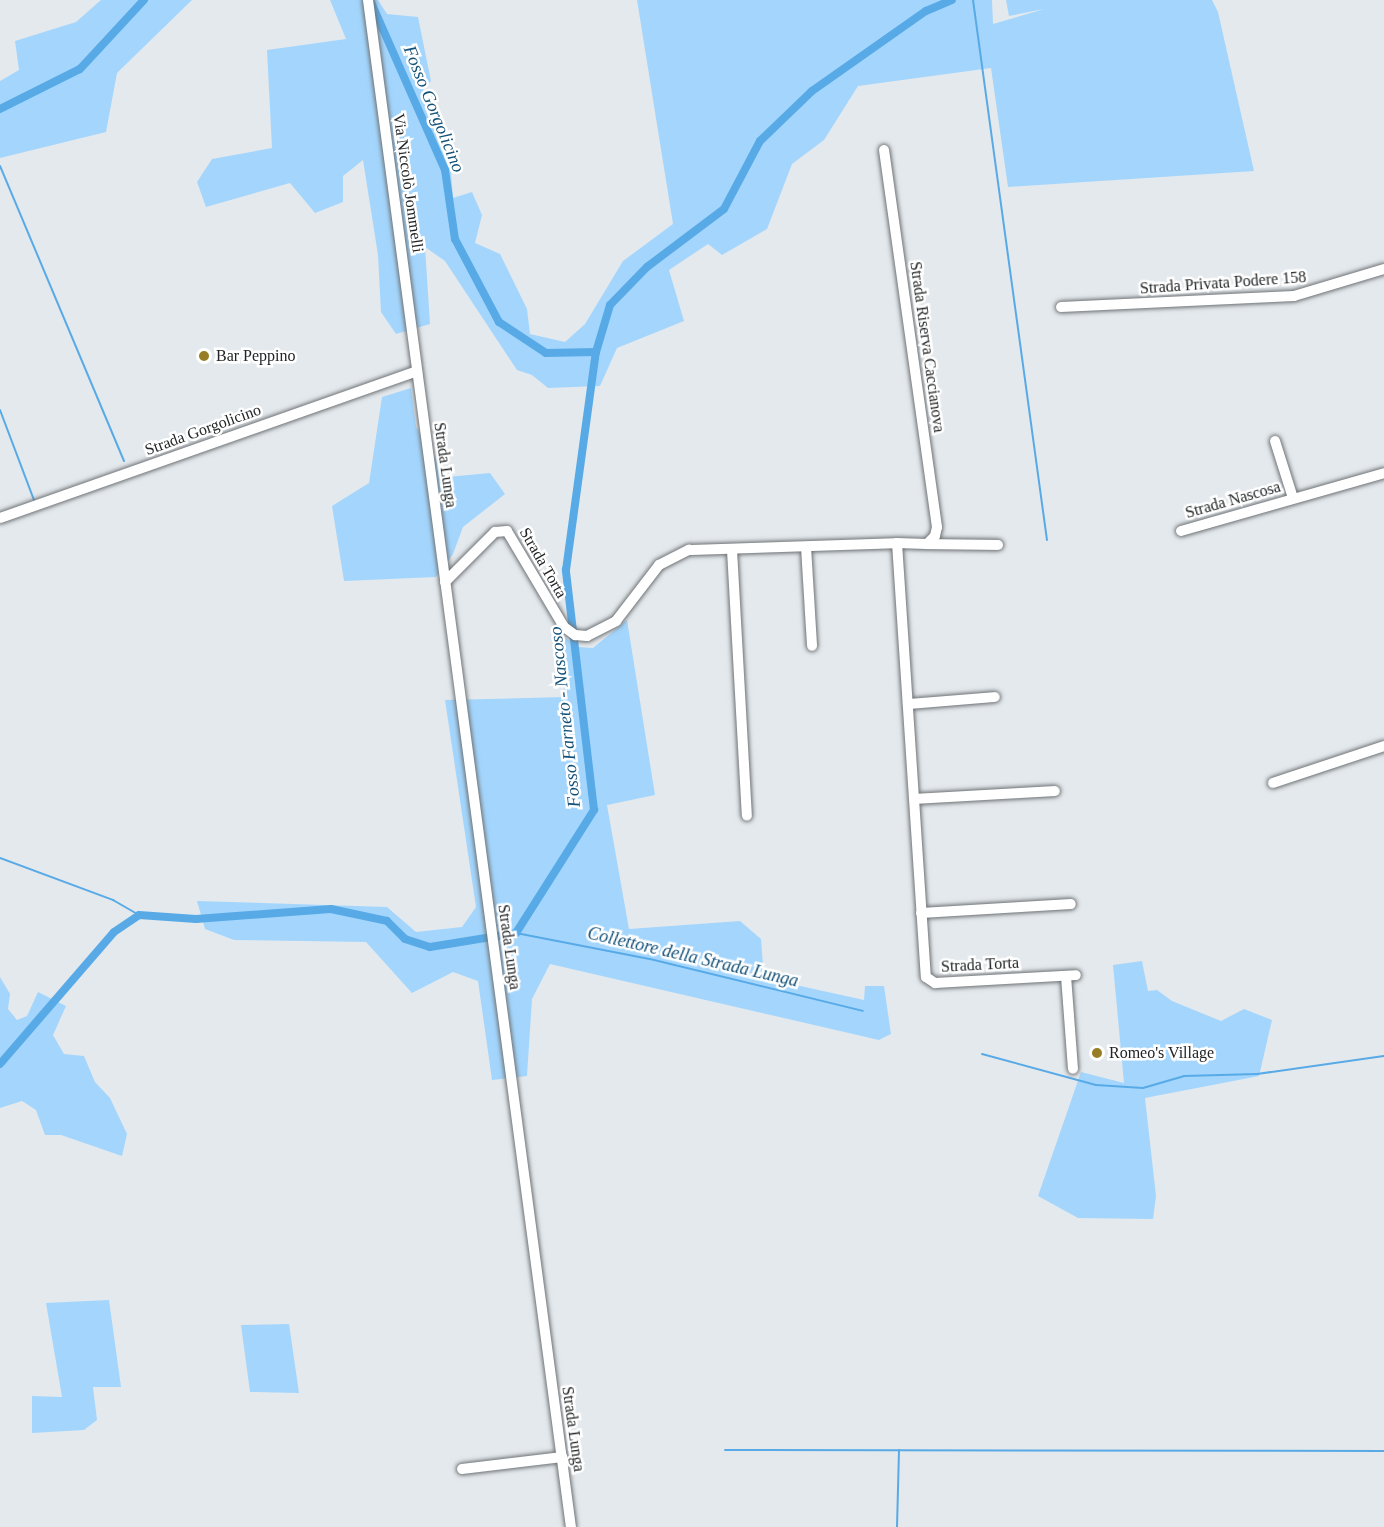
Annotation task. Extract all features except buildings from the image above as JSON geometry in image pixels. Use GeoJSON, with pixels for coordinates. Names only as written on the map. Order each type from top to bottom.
{"type":"FeatureCollection","features":[{"type":"Feature","properties":{"kind":"street","name":"Via Niccolò Jommelli"},"geometry":{"type":"LineString","coordinates":[[369,5],[417,371]]}},
{"type":"Feature","properties":{"kind":"street","name":"Strada Riserva Caccianova"},"geometry":{"type":"LineString","coordinates":[[884,150],[937,522],[935,537],[927,544]]}},
{"type":"Feature","properties":{"kind":"street","name":"Strada Privata Podere 158"},"geometry":{"type":"LineString","coordinates":[[1061,307],[1294,296],[1384,269]]}},
{"type":"Feature","properties":{"kind":"street","name":"Strada Gorgolicino"},"geometry":{"type":"LineString","coordinates":[[0,519],[417,371]]}},
{"type":"Feature","properties":{"kind":"street","name":"Strada Lunga"},"geometry":{"type":"LineString","coordinates":[[417,371],[571,1527]]}},
{"type":"Feature","properties":{"kind":"street","name":"Strada Nascosa"},"geometry":{"type":"LineString","coordinates":[[1275,441],[1293,498]]}},
{"type":"Feature","properties":{"kind":"street","name":"Strada Nascosa"},"geometry":{"type":"LineString","coordinates":[[1181,531],[1384,473]]}},
{"type":"Feature","properties":{"kind":"street","name":"Strada Torta"},"geometry":{"type":"LineString","coordinates":[[445,582],[495,532],[507,531],[568,631],[581,636],[597,634],[613,624],[652,571],[670,557],[699,548],[732,550],[897,543],[926,974],[931,982],[1071,975],[1073,1069]]}},
{"type":"Feature","properties":{"kind":"street"},"geometry":{"type":"LineString","coordinates":[[897,543],[998,545]]}},
{"type":"Feature","properties":{"kind":"street"},"geometry":{"type":"LineString","coordinates":[[806,547],[812,646]]}},
{"type":"Feature","properties":{"kind":"street"},"geometry":{"type":"LineString","coordinates":[[732,550],[747,816]]}},
{"type":"Feature","properties":{"kind":"street"},"geometry":{"type":"LineString","coordinates":[[908,704],[995,697]]}},
{"type":"Feature","properties":{"kind":"street"},"geometry":{"type":"LineString","coordinates":[[1274,783],[1384,746]]}},
{"type":"Feature","properties":{"kind":"street"},"geometry":{"type":"LineString","coordinates":[[914,799],[1055,791]]}},
{"type":"Feature","properties":{"kind":"street"},"geometry":{"type":"LineString","coordinates":[[921,913],[1071,904]]}},
{"type":"Feature","properties":{"kind":"street"},"geometry":{"type":"LineString","coordinates":[[462,1469],[562,1457]]}},
{"type":"Feature","properties":{"kind":"shaded area"},"geometry":{"type":"Polygon","coordinates":[[[101,0],[192,0],[117,73],[106,132],[0,158],[0,81],[19,70],[15,41],[76,22],[101,0]]]}},
{"type":"Feature","properties":{"kind":"shaded area"},"geometry":{"type":"Polygon","coordinates":[[[330,0],[378,0],[387,14],[418,17],[431,81],[423,90],[449,148],[453,198],[472,192],[482,215],[475,243],[500,254],[527,309],[530,334],[565,342],[585,324],[623,261],[673,224],[637,0],[992,0],[993,24],[1044,9],[1009,16],[1006,0],[1212,0],[1218,12],[1254,171],[1008,187],[991,68],[858,86],[824,140],[792,164],[767,229],[722,255],[708,244],[669,270],[684,321],[617,348],[600,386],[548,388],[532,375],[517,370],[445,261],[425,247],[430,324],[396,334],[381,312],[378,255],[363,160],[343,176],[343,202],[315,213],[290,183],[206,207],[197,182],[212,159],[272,148],[267,50],[346,39],[330,0]]]}},
{"type":"Feature","properties":{"kind":"shaded area"},"geometry":{"type":"Polygon","coordinates":[[[411,388],[416,427],[447,477],[490,473],[505,494],[463,527],[453,554],[436,577],[344,581],[332,506],[369,483],[382,397],[411,388]]]}},
{"type":"Feature","properties":{"kind":"shaded area"},"geometry":{"type":"Polygon","coordinates":[[[627,620],[655,795],[607,805],[629,929],[740,921],[761,939],[764,978],[864,1000],[865,986],[884,986],[891,1034],[879,1040],[550,964],[532,999],[527,1076],[492,1080],[478,981],[453,972],[412,993],[366,942],[234,940],[205,929],[197,901],[387,907],[416,932],[462,927],[476,907],[445,700],[565,697],[560,646],[564,637],[578,647],[593,648],[627,620]]]}},
{"type":"Feature","properties":{"kind":"shaded area"},"geometry":{"type":"Polygon","coordinates":[[[1142,961],[1148,991],[1157,990],[1172,1001],[1221,1021],[1244,1009],[1272,1020],[1259,1076],[1145,1098],[1156,1196],[1153,1219],[1078,1218],[1038,1196],[1081,1072],[1124,1083],[1113,965],[1142,961]]]}},
{"type":"Feature","properties":{"kind":"shaded area"},"geometry":{"type":"Polygon","coordinates":[[[0,977],[10,994],[8,1009],[17,1020],[27,1016],[38,992],[66,1006],[53,1035],[64,1054],[84,1056],[95,1082],[110,1098],[127,1134],[122,1156],[61,1135],[45,1135],[36,1110],[22,1101],[0,1108],[0,977]]]}},
{"type":"Feature","properties":{"kind":"shaded area"},"geometry":{"type":"Polygon","coordinates":[[[109,1300],[121,1387],[93,1387],[97,1420],[84,1430],[32,1433],[32,1396],[62,1397],[46,1303],[109,1300]]]}},
{"type":"Feature","properties":{"kind":"shaded area"},"geometry":{"type":"Polygon","coordinates":[[[289,1324],[299,1393],[250,1392],[241,1325],[289,1324]]]}},
{"type":"Feature","properties":{"kind":"waterway","name":"Fosso Gorgolicino"},"geometry":{"type":"LineString","coordinates":[[0,109],[80,69],[144,0]]}},
{"type":"Feature","properties":{"kind":"waterway","name":"Fosso Gorgolicino"},"geometry":{"type":"LineString","coordinates":[[370,0],[445,170],[455,239],[499,322],[546,353],[596,352],[610,305],[647,267],[724,209],[760,141],[812,91],[926,11],[952,0]]}},
{"type":"Feature","properties":{"kind":"waterway"},"geometry":{"type":"LineString","coordinates":[[973,0],[1047,540]]}},
{"type":"Feature","properties":{"kind":"waterway"},"geometry":{"type":"LineString","coordinates":[[0,166],[124,461]]}},
{"type":"Feature","properties":{"kind":"waterway","name":"Fosso Farneto - Nascoso"},"geometry":{"type":"LineString","coordinates":[[0,1064],[114,932],[139,915],[196,919],[331,909],[387,921],[405,939],[430,947],[516,933],[594,810],[566,570],[596,352]]}},
{"type":"Feature","properties":{"kind":"waterway"},"geometry":{"type":"LineString","coordinates":[[0,410],[34,500]]}},
{"type":"Feature","properties":{"kind":"waterway"},"geometry":{"type":"LineString","coordinates":[[0,858],[113,900],[139,915]]}},
{"type":"Feature","properties":{"kind":"waterway","name":"Collettore della Strada Lunga"},"geometry":{"type":"LineString","coordinates":[[516,933],[650,959],[863,1011]]}},
{"type":"Feature","properties":{"kind":"waterway","name":"Collettore della Strada Lunga"},"geometry":{"type":"LineString","coordinates":[[982,1054],[1096,1085],[1143,1088],[1184,1076],[1257,1074],[1384,1056]]}},
{"type":"Feature","properties":{"kind":"waterway"},"geometry":{"type":"LineString","coordinates":[[725,1450],[1384,1451]]}},
{"type":"Feature","properties":{"kind":"waterway"},"geometry":{"type":"LineString","coordinates":[[897,1527],[899,1450]]}},
{"type":"Feature","properties":{"kind":"place","name":"Bar Peppino"},"geometry":{"type":"Point","coordinates":[204,356]}},
{"type":"Feature","properties":{"kind":"place","name":"Romeo's Village"},"geometry":{"type":"Point","coordinates":[1097,1053]}}]}
